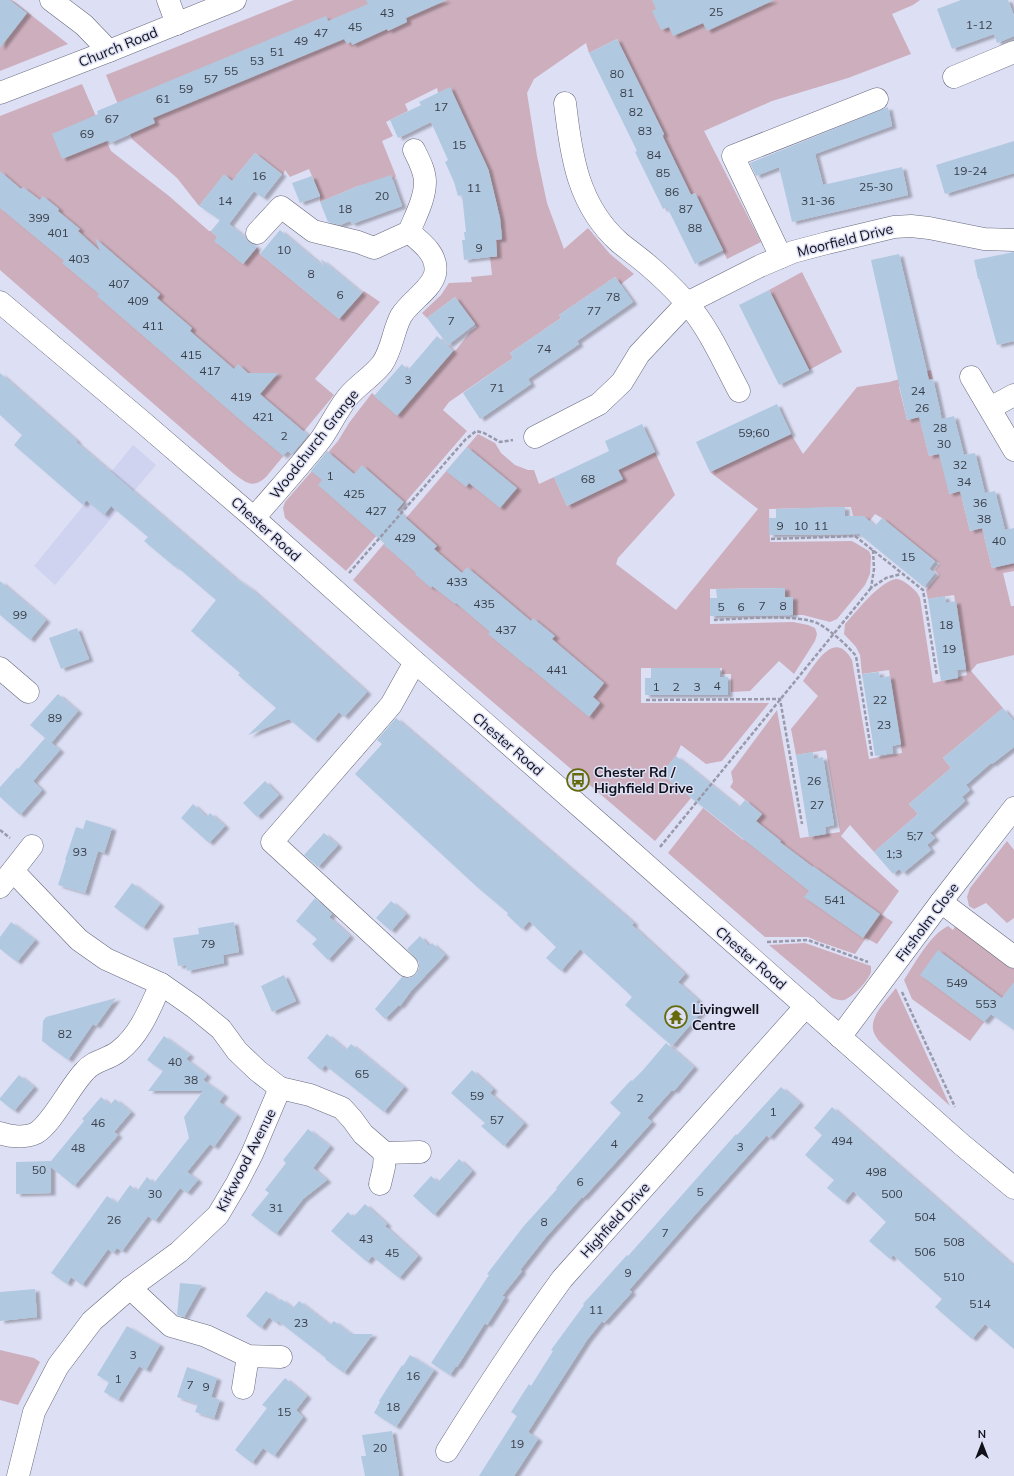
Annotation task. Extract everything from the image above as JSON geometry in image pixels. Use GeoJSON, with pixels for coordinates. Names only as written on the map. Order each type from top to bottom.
{"type":"FeatureCollection","features":[{"type":"Feature","properties":{"kind":"main road"},"geometry":{"type":"LineString","coordinates":[[51,0],[84,25],[109,51]]}},
{"type":"Feature","properties":{"kind":"main road"},"geometry":{"type":"LineString","coordinates":[[168,0],[177,24]]}},
{"type":"Feature","properties":{"kind":"main road","name":"Church Road"},"geometry":{"type":"LineString","coordinates":[[0,93],[235,0]]}},
{"type":"Feature","properties":{"kind":"main road"},"geometry":{"type":"LineString","coordinates":[[954,77],[1014,52]]}},
{"type":"Feature","properties":{"kind":"main road"},"geometry":{"type":"LineString","coordinates":[[781,258],[733,156],[877,99]]}},
{"type":"Feature","properties":{"kind":"main road"},"geometry":{"type":"LineString","coordinates":[[564,103],[571,153],[579,181],[589,205],[604,226],[620,243],[650,267],[687,303],[706,329],[739,391]]}},
{"type":"Feature","properties":{"kind":"main road"},"geometry":{"type":"LineString","coordinates":[[257,233],[281,207],[313,231],[358,242],[374,248],[409,232],[424,195],[426,182],[422,167],[414,150]]}},
{"type":"Feature","properties":{"kind":"main road","name":"Moorfield Drive"},"geometry":{"type":"LineString","coordinates":[[535,437],[599,404],[622,382],[639,354],[687,303],[760,266],[793,252],[894,227],[911,226],[984,239],[1014,240]]}},
{"type":"Feature","properties":{"kind":"main road","name":"Woodchurch Grange"},"geometry":{"type":"LineString","coordinates":[[254,518],[321,438],[348,397],[382,363],[389,350],[401,316],[412,301],[432,282],[435,267],[431,252],[409,232]]}},
{"type":"Feature","properties":{"kind":"main road","name":"Chester Road"},"geometry":{"type":"LineString","coordinates":[[0,302],[139,418],[254,518],[840,1037],[1014,1188]]}},
{"type":"Feature","properties":{"kind":"main road"},"geometry":{"type":"LineString","coordinates":[[971,377],[1014,450]]}},
{"type":"Feature","properties":{"kind":"main road"},"geometry":{"type":"LineString","coordinates":[[990,408],[1014,396]]}},
{"type":"Feature","properties":{"kind":"main road"},"geometry":{"type":"LineString","coordinates":[[407,966],[272,842],[390,705],[415,662]]}},
{"type":"Feature","properties":{"kind":"main road"},"geometry":{"type":"LineString","coordinates":[[0,668],[28,692]]}},
{"type":"Feature","properties":{"kind":"main road","name":"Firsholm Close"},"geometry":{"type":"LineString","coordinates":[[840,1037],[941,902],[1014,808]]}},
{"type":"Feature","properties":{"kind":"main road"},"geometry":{"type":"LineString","coordinates":[[32,846],[7,879],[79,940],[106,959],[161,984],[194,1007],[221,1030],[237,1051],[258,1071],[280,1088],[310,1095],[342,1108],[363,1134],[385,1153],[420,1152]]}},
{"type":"Feature","properties":{"kind":"main road"},"geometry":{"type":"LineString","coordinates":[[941,902],[1014,957]]}},
{"type":"Feature","properties":{"kind":"main road"},"geometry":{"type":"LineString","coordinates":[[0,1133],[5,1135],[23,1136],[35,1134],[45,1127],[78,1078],[86,1069],[94,1062],[108,1058],[119,1051],[134,1036],[148,1012],[161,984]]}},
{"type":"Feature","properties":{"kind":"main road","name":"Highfield Drive"},"geometry":{"type":"LineString","coordinates":[[447,1451],[499,1368],[532,1319],[562,1279],[806,1006]]}},
{"type":"Feature","properties":{"kind":"main road","name":"Kirkwood Avenue"},"geometry":{"type":"LineString","coordinates":[[18,1476],[34,1412],[58,1366],[92,1321],[130,1288],[179,1252],[218,1215],[252,1154],[280,1088]]}},
{"type":"Feature","properties":{"kind":"main road"},"geometry":{"type":"LineString","coordinates":[[380,1184],[384,1167],[385,1153]]}},
{"type":"Feature","properties":{"kind":"main road"},"geometry":{"type":"LineString","coordinates":[[130,1288],[171,1326],[206,1336],[248,1356],[281,1357]]}},
{"type":"Feature","properties":{"kind":"main road"},"geometry":{"type":"LineString","coordinates":[[243,1388],[248,1356]]}},
{"type":"Feature","properties":{"kind":"path"},"geometry":{"type":"LineString","coordinates":[[335,590],[465,440],[476,431],[484,433],[500,442],[535,437]]}},
{"type":"Feature","properties":{"kind":"path"},"geometry":{"type":"LineString","coordinates":[[772,539],[855,536],[923,590],[937,676]]}},
{"type":"Feature","properties":{"kind":"path"},"geometry":{"type":"LineString","coordinates":[[871,588],[874,569],[873,550]]}},
{"type":"Feature","properties":{"kind":"path"},"geometry":{"type":"LineString","coordinates":[[646,865],[871,588],[886,578],[902,574]]}},
{"type":"Feature","properties":{"kind":"path"},"geometry":{"type":"LineString","coordinates":[[714,620],[793,618],[808,620],[819,624],[850,649],[856,656],[872,756]]}},
{"type":"Feature","properties":{"kind":"path"},"geometry":{"type":"LineString","coordinates":[[646,700],[780,699]]}},
{"type":"Feature","properties":{"kind":"path"},"geometry":{"type":"LineString","coordinates":[[780,699],[802,824]]}},
{"type":"Feature","properties":{"kind":"shaded area"},"geometry":{"type":"Polygon","coordinates":[[[0,0],[12,0],[68,44],[0,71],[0,0]]]}},
{"type":"Feature","properties":{"kind":"shaded area"},"geometry":{"type":"Polygon","coordinates":[[[294,0],[920,0],[913,5],[892,14],[911,54],[848,78],[772,101],[704,131],[761,242],[727,259],[695,193],[691,195],[663,138],[664,134],[617,39],[589,53],[586,43],[534,79],[527,93],[537,156],[547,203],[564,249],[588,228],[610,254],[634,274],[621,284],[615,277],[559,315],[561,318],[510,353],[513,358],[449,402],[443,410],[467,431],[346,571],[285,518],[283,508],[285,502],[338,441],[349,423],[372,393],[397,415],[453,351],[456,350],[470,332],[477,327],[455,297],[427,318],[422,313],[441,295],[449,283],[472,282],[471,277],[492,275],[490,257],[497,257],[496,240],[502,239],[501,226],[494,226],[498,209],[489,171],[450,88],[438,93],[437,88],[405,104],[408,111],[386,122],[393,136],[382,141],[396,176],[393,180],[358,186],[320,202],[320,195],[309,169],[290,177],[285,170],[283,175],[255,153],[236,176],[254,191],[252,191],[251,195],[224,175],[199,206],[177,178],[132,139],[106,75],[294,0]]]}},
{"type":"Feature","properties":{"kind":"shaded area"},"geometry":{"type":"Polygon","coordinates":[[[82,84],[111,151],[169,196],[209,231],[211,231],[217,237],[215,241],[243,264],[257,247],[260,254],[339,319],[364,291],[380,302],[315,379],[334,395],[266,477],[257,483],[253,484],[246,482],[233,473],[0,270],[0,116],[82,84]]]}},
{"type":"Feature","properties":{"kind":"shaded area"},"geometry":{"type":"Polygon","coordinates":[[[802,272],[842,352],[809,370],[769,290],[802,272]]]}},
{"type":"Feature","properties":{"kind":"shaded area"},"geometry":{"type":"Polygon","coordinates":[[[931,370],[933,379],[899,387],[907,420],[941,412],[942,419],[921,424],[929,456],[962,449],[964,455],[949,494],[983,486],[985,493],[962,499],[970,531],[1003,523],[1005,530],[984,536],[992,568],[1014,563],[1014,571],[1003,573],[1011,606],[1014,606],[1014,655],[977,664],[971,671],[1003,708],[943,758],[951,768],[909,804],[918,814],[874,852],[850,825],[841,836],[899,891],[882,915],[893,922],[877,944],[866,938],[855,954],[808,937],[765,937],[668,853],[703,808],[743,840],[757,824],[755,822],[762,814],[730,787],[733,782],[731,772],[777,710],[800,838],[840,832],[826,750],[796,755],[791,729],[818,696],[803,681],[825,652],[832,648],[838,648],[845,651],[852,660],[869,759],[902,753],[889,670],[862,674],[860,655],[856,647],[844,634],[845,624],[876,591],[889,581],[896,579],[904,581],[915,590],[920,598],[933,683],[967,675],[954,595],[928,599],[926,590],[939,575],[935,570],[940,563],[935,561],[882,518],[875,514],[859,535],[856,530],[851,507],[769,509],[770,542],[852,541],[869,551],[871,556],[870,574],[865,585],[837,619],[830,622],[803,615],[793,615],[793,597],[785,597],[785,588],[710,589],[710,624],[793,622],[815,628],[817,634],[815,641],[794,674],[779,661],[750,691],[731,692],[731,674],[722,674],[722,668],[641,668],[641,703],[769,703],[722,761],[706,764],[681,745],[676,756],[661,774],[691,798],[655,841],[402,624],[353,580],[478,434],[495,443],[501,453],[515,465],[528,470],[534,470],[539,484],[554,477],[567,506],[622,479],[618,470],[655,452],[675,495],[618,558],[616,564],[676,610],[758,509],[710,472],[791,434],[803,454],[857,387],[889,382],[931,370]]]}},
{"type":"Feature","properties":{"kind":"shaded area"},"geometry":{"type":"Polygon","coordinates":[[[133,445],[156,465],[55,585],[34,566],[133,445]]]}},
{"type":"Feature","properties":{"kind":"shaded area"},"geometry":{"type":"Polygon","coordinates":[[[1007,841],[1014,850],[1014,918],[1007,923],[986,903],[974,909],[969,906],[967,897],[970,888],[1007,841]]]}},
{"type":"Feature","properties":{"kind":"shaded area"},"geometry":{"type":"Polygon","coordinates":[[[956,925],[1014,969],[1014,993],[1009,989],[970,1041],[912,999],[904,980],[923,950],[935,936],[948,926],[953,930],[956,925]]]}},
{"type":"Feature","properties":{"kind":"shaded area"},"geometry":{"type":"Polygon","coordinates":[[[805,943],[871,966],[871,972],[867,980],[852,996],[844,1000],[832,998],[769,945],[805,943]]]}},
{"type":"Feature","properties":{"kind":"shaded area"},"geometry":{"type":"Polygon","coordinates":[[[896,988],[950,1106],[883,1045],[875,1035],[873,1023],[875,1016],[896,988]]]}},
{"type":"Feature","properties":{"kind":"shaded area"},"geometry":{"type":"Polygon","coordinates":[[[0,1350],[34,1358],[40,1362],[18,1405],[0,1400],[0,1350]]]}},
{"type":"Feature","properties":{"kind":"building"},"geometry":{"type":"Polygon","coordinates":[[[0,0],[10,0],[27,13],[0,48],[0,0]]]}},
{"type":"Feature","properties":{"kind":"building"},"geometry":{"type":"Polygon","coordinates":[[[366,0],[447,0],[406,18],[407,22],[388,31],[387,29],[352,45],[351,42],[347,44],[344,39],[153,118],[155,123],[110,143],[109,140],[62,159],[52,134],[98,114],[97,111],[326,16],[328,21],[368,4],[366,0]]]}},
{"type":"Feature","properties":{"kind":"building"},"geometry":{"type":"Polygon","coordinates":[[[652,0],[774,0],[707,31],[703,23],[673,36],[669,27],[661,30],[652,11],[656,9],[652,0]]]}},
{"type":"Feature","properties":{"kind":"building"},"geometry":{"type":"Polygon","coordinates":[[[961,0],[1008,0],[1014,16],[1014,36],[997,43],[994,34],[952,49],[937,9],[961,0]]]}},
{"type":"Feature","properties":{"kind":"building"},"geometry":{"type":"Polygon","coordinates":[[[617,39],[664,134],[662,135],[691,195],[695,193],[723,250],[695,264],[667,207],[663,209],[635,152],[637,151],[589,53],[617,39]]]}},
{"type":"Feature","properties":{"kind":"building"},"geometry":{"type":"Polygon","coordinates":[[[450,87],[488,169],[500,218],[502,239],[496,240],[497,256],[464,260],[462,240],[465,240],[464,232],[466,232],[462,195],[458,196],[454,182],[445,162],[448,160],[431,122],[398,138],[390,120],[421,105],[419,102],[450,87]]]}},
{"type":"Feature","properties":{"kind":"building"},"geometry":{"type":"Polygon","coordinates":[[[888,107],[892,126],[815,154],[823,185],[902,167],[908,195],[792,222],[779,167],[756,176],[750,163],[888,107]]]}},
{"type":"Feature","properties":{"kind":"building"},"geometry":{"type":"Polygon","coordinates":[[[1014,141],[1014,173],[945,194],[936,165],[1014,141]]]}},
{"type":"Feature","properties":{"kind":"building"},"geometry":{"type":"Polygon","coordinates":[[[255,153],[282,174],[263,198],[254,191],[229,224],[249,242],[257,247],[243,264],[214,241],[217,237],[211,231],[220,220],[199,206],[224,174],[232,181],[255,153]]]}},
{"type":"Feature","properties":{"kind":"building"},"geometry":{"type":"Polygon","coordinates":[[[0,171],[21,189],[23,187],[40,200],[43,196],[59,209],[58,211],[80,229],[78,231],[100,251],[95,238],[160,294],[157,298],[192,328],[190,331],[234,369],[238,364],[248,373],[278,373],[260,394],[308,435],[292,454],[288,451],[283,456],[246,425],[97,296],[99,294],[62,263],[64,261],[0,208],[0,171]]]}},
{"type":"Feature","properties":{"kind":"building"},"geometry":{"type":"Polygon","coordinates":[[[391,175],[402,206],[352,224],[350,221],[340,225],[328,222],[320,202],[358,186],[391,175]]]}},
{"type":"Feature","properties":{"kind":"building"},"geometry":{"type":"Polygon","coordinates":[[[312,176],[320,196],[300,203],[292,183],[312,176]]]}},
{"type":"Feature","properties":{"kind":"building"},"geometry":{"type":"Polygon","coordinates":[[[280,230],[324,267],[321,259],[362,293],[339,319],[260,254],[280,230]]]}},
{"type":"Feature","properties":{"kind":"building"},"geometry":{"type":"Polygon","coordinates":[[[1014,252],[1014,341],[997,345],[974,260],[1014,252]]]}},
{"type":"Feature","properties":{"kind":"building"},"geometry":{"type":"Polygon","coordinates":[[[899,254],[929,380],[933,379],[942,419],[954,416],[964,455],[975,453],[985,493],[995,491],[1005,530],[1014,528],[1014,563],[992,568],[982,528],[970,531],[960,491],[949,494],[939,454],[929,456],[919,417],[907,420],[871,260],[899,254]]]}},
{"type":"Feature","properties":{"kind":"building"},"geometry":{"type":"Polygon","coordinates":[[[615,277],[633,302],[577,341],[579,344],[528,379],[531,384],[480,419],[463,393],[513,358],[510,353],[561,318],[559,315],[615,277]]]}},
{"type":"Feature","properties":{"kind":"building"},"geometry":{"type":"Polygon","coordinates":[[[769,290],[809,370],[779,385],[739,305],[769,290]]]}},
{"type":"Feature","properties":{"kind":"building"},"geometry":{"type":"Polygon","coordinates":[[[455,297],[475,324],[448,345],[427,318],[455,297]]]}},
{"type":"Feature","properties":{"kind":"building"},"geometry":{"type":"Polygon","coordinates":[[[437,336],[453,351],[397,416],[374,396],[402,364],[408,370],[437,336]]]}},
{"type":"Feature","properties":{"kind":"building"},"geometry":{"type":"Polygon","coordinates":[[[0,373],[77,441],[76,442],[235,578],[250,588],[367,692],[344,717],[339,712],[314,740],[289,719],[248,735],[276,708],[238,675],[240,673],[191,631],[216,600],[144,541],[148,537],[111,506],[104,515],[86,500],[83,505],[14,445],[22,435],[0,415],[0,373]]]}},
{"type":"Feature","properties":{"kind":"building"},"geometry":{"type":"Polygon","coordinates":[[[777,404],[791,434],[710,472],[696,442],[777,404]]]}},
{"type":"Feature","properties":{"kind":"building"},"geometry":{"type":"Polygon","coordinates":[[[642,424],[655,452],[618,470],[623,479],[567,506],[554,477],[609,451],[605,441],[642,424]]]}},
{"type":"Feature","properties":{"kind":"building"},"geometry":{"type":"Polygon","coordinates":[[[467,447],[517,488],[500,508],[469,483],[466,487],[446,471],[467,447]]]}},
{"type":"Feature","properties":{"kind":"building"},"geometry":{"type":"Polygon","coordinates":[[[327,451],[354,474],[362,465],[404,502],[397,510],[437,546],[434,549],[462,573],[467,567],[531,621],[533,618],[555,636],[552,639],[604,683],[593,697],[600,703],[589,717],[488,634],[490,632],[456,603],[455,604],[432,586],[431,588],[384,545],[385,544],[318,485],[322,480],[311,471],[327,451]]]}},
{"type":"Feature","properties":{"kind":"building"},"geometry":{"type":"Polygon","coordinates":[[[845,507],[845,516],[864,516],[875,526],[882,518],[935,561],[929,569],[935,573],[924,587],[859,534],[769,535],[769,518],[776,518],[776,509],[845,507]]]}},
{"type":"Feature","properties":{"kind":"building"},"geometry":{"type":"Polygon","coordinates":[[[0,581],[46,620],[30,640],[0,615],[0,581]]]}},
{"type":"Feature","properties":{"kind":"building"},"geometry":{"type":"Polygon","coordinates":[[[785,588],[785,597],[793,597],[793,615],[710,616],[710,598],[717,598],[716,589],[785,588]]]}},
{"type":"Feature","properties":{"kind":"building"},"geometry":{"type":"Polygon","coordinates":[[[945,596],[946,603],[956,601],[966,669],[957,670],[958,678],[941,681],[928,599],[945,596]]]}},
{"type":"Feature","properties":{"kind":"building"},"geometry":{"type":"Polygon","coordinates":[[[77,628],[89,659],[61,669],[49,638],[77,628]]]}},
{"type":"Feature","properties":{"kind":"building"},"geometry":{"type":"Polygon","coordinates":[[[651,668],[720,668],[720,677],[728,677],[728,695],[645,695],[645,678],[651,678],[651,668]]]}},
{"type":"Feature","properties":{"kind":"building"},"geometry":{"type":"Polygon","coordinates":[[[879,672],[880,678],[890,676],[901,744],[892,746],[893,753],[875,756],[862,674],[879,672]]]}},
{"type":"Feature","properties":{"kind":"building"},"geometry":{"type":"Polygon","coordinates":[[[58,694],[78,711],[51,743],[30,725],[58,694]]]}},
{"type":"Feature","properties":{"kind":"building"},"geometry":{"type":"Polygon","coordinates":[[[1003,708],[1014,721],[1014,747],[992,764],[991,763],[966,785],[970,790],[962,797],[965,801],[930,833],[935,838],[927,845],[931,850],[903,873],[899,869],[893,874],[874,852],[918,814],[909,804],[951,768],[943,758],[1003,708]]]}},
{"type":"Feature","properties":{"kind":"building"},"geometry":{"type":"Polygon","coordinates":[[[396,718],[634,923],[632,925],[685,974],[678,982],[698,1000],[696,1002],[704,1009],[672,1046],[625,1005],[632,997],[580,949],[561,971],[546,958],[556,947],[529,921],[522,929],[507,915],[508,913],[476,886],[355,774],[382,744],[377,740],[396,718]]]}},
{"type":"Feature","properties":{"kind":"building"},"geometry":{"type":"Polygon","coordinates":[[[45,738],[60,750],[33,781],[42,790],[20,815],[0,797],[0,787],[45,738]]]}},
{"type":"Feature","properties":{"kind":"building"},"geometry":{"type":"Polygon","coordinates":[[[813,752],[814,759],[823,757],[834,825],[825,827],[826,834],[809,837],[796,755],[813,752]]]}},
{"type":"Feature","properties":{"kind":"building"},"geometry":{"type":"Polygon","coordinates":[[[676,756],[739,807],[745,800],[762,814],[756,821],[781,841],[780,842],[880,914],[863,938],[804,897],[809,891],[661,774],[676,756]]]}},
{"type":"Feature","properties":{"kind":"building"},"geometry":{"type":"Polygon","coordinates":[[[265,781],[279,795],[257,817],[243,803],[265,781]]]}},
{"type":"Feature","properties":{"kind":"building"},"geometry":{"type":"Polygon","coordinates":[[[193,804],[207,817],[210,813],[225,826],[209,843],[181,818],[193,804]]]}},
{"type":"Feature","properties":{"kind":"building"},"geometry":{"type":"Polygon","coordinates":[[[86,820],[112,828],[104,853],[98,851],[85,893],[58,885],[76,827],[83,829],[86,820]]]}},
{"type":"Feature","properties":{"kind":"building"},"geometry":{"type":"Polygon","coordinates":[[[324,833],[338,845],[318,867],[304,855],[324,833]]]}},
{"type":"Feature","properties":{"kind":"building"},"geometry":{"type":"Polygon","coordinates":[[[132,883],[160,904],[143,928],[114,907],[132,883]]]}},
{"type":"Feature","properties":{"kind":"building"},"geometry":{"type":"Polygon","coordinates":[[[315,898],[332,914],[329,917],[350,936],[328,960],[312,944],[317,939],[296,921],[315,898]]]}},
{"type":"Feature","properties":{"kind":"building"},"geometry":{"type":"Polygon","coordinates":[[[391,901],[406,914],[391,931],[376,918],[391,901]]]}},
{"type":"Feature","properties":{"kind":"building"},"geometry":{"type":"Polygon","coordinates":[[[11,922],[35,940],[17,962],[0,949],[0,937],[11,922]]]}},
{"type":"Feature","properties":{"kind":"building"},"geometry":{"type":"Polygon","coordinates":[[[234,922],[239,952],[223,955],[224,963],[187,971],[186,965],[178,966],[173,938],[199,934],[198,928],[234,922]]]}},
{"type":"Feature","properties":{"kind":"building"},"geometry":{"type":"Polygon","coordinates":[[[420,936],[429,946],[432,943],[445,955],[411,991],[400,1006],[399,1005],[385,1019],[375,1009],[402,977],[410,978],[416,974],[419,968],[419,962],[407,949],[420,936]]]}},
{"type":"Feature","properties":{"kind":"building"},"geometry":{"type":"Polygon","coordinates":[[[938,950],[1002,998],[1014,982],[1014,1030],[991,1014],[984,1022],[920,975],[938,950]]]}},
{"type":"Feature","properties":{"kind":"building"},"geometry":{"type":"Polygon","coordinates":[[[284,975],[296,1001],[272,1012],[261,986],[284,975]]]}},
{"type":"Feature","properties":{"kind":"building"},"geometry":{"type":"Polygon","coordinates":[[[116,998],[96,1026],[93,1024],[68,1060],[42,1041],[43,1021],[46,1017],[116,998]]]}},
{"type":"Feature","properties":{"kind":"building"},"geometry":{"type":"Polygon","coordinates":[[[327,1034],[346,1050],[351,1044],[404,1087],[384,1112],[325,1065],[321,1070],[307,1058],[327,1034]]]}},
{"type":"Feature","properties":{"kind":"building"},"geometry":{"type":"Polygon","coordinates":[[[164,1036],[190,1055],[186,1059],[207,1075],[203,1080],[224,1095],[219,1102],[237,1115],[214,1147],[210,1144],[187,1172],[198,1180],[187,1193],[180,1188],[155,1221],[148,1216],[122,1251],[117,1248],[113,1253],[108,1249],[82,1285],[71,1277],[67,1284],[51,1273],[107,1196],[117,1203],[130,1185],[137,1191],[147,1177],[154,1183],[189,1138],[184,1117],[203,1091],[148,1091],[163,1071],[147,1060],[164,1036]]]}},
{"type":"Feature","properties":{"kind":"building"},"geometry":{"type":"Polygon","coordinates":[[[666,1043],[694,1067],[674,1091],[672,1090],[647,1118],[652,1122],[546,1237],[520,1270],[522,1271],[502,1296],[505,1297],[487,1325],[485,1323],[457,1367],[456,1366],[450,1375],[431,1363],[489,1275],[487,1274],[523,1227],[621,1113],[610,1103],[631,1080],[632,1081],[643,1070],[666,1043]]]}},
{"type":"Feature","properties":{"kind":"building"},"geometry":{"type":"Polygon","coordinates":[[[472,1070],[493,1089],[490,1093],[524,1123],[504,1146],[481,1126],[485,1123],[451,1093],[472,1070]]]}},
{"type":"Feature","properties":{"kind":"building"},"geometry":{"type":"Polygon","coordinates":[[[19,1075],[34,1087],[14,1111],[0,1100],[0,1098],[19,1075]]]}},
{"type":"Feature","properties":{"kind":"building"},"geometry":{"type":"Polygon","coordinates":[[[781,1087],[800,1103],[769,1138],[767,1135],[694,1216],[629,1290],[632,1292],[604,1323],[602,1321],[587,1340],[528,1432],[538,1439],[514,1476],[479,1476],[517,1416],[511,1412],[529,1384],[531,1386],[553,1351],[551,1350],[584,1305],[583,1304],[627,1255],[628,1256],[736,1134],[737,1135],[781,1087]]]}},
{"type":"Feature","properties":{"kind":"building"},"geometry":{"type":"Polygon","coordinates":[[[101,1097],[110,1105],[115,1099],[131,1112],[114,1132],[118,1135],[74,1186],[51,1167],[51,1193],[16,1194],[16,1162],[51,1161],[84,1121],[82,1119],[101,1097]]]}},
{"type":"Feature","properties":{"kind":"building"},"geometry":{"type":"Polygon","coordinates":[[[832,1107],[1014,1266],[1014,1349],[985,1324],[972,1339],[935,1307],[942,1299],[893,1255],[890,1259],[869,1241],[886,1222],[853,1191],[844,1202],[827,1188],[834,1180],[805,1155],[822,1135],[814,1128],[832,1107]]]}},
{"type":"Feature","properties":{"kind":"building"},"geometry":{"type":"Polygon","coordinates":[[[308,1129],[330,1146],[313,1168],[327,1180],[303,1199],[276,1234],[251,1215],[269,1193],[265,1190],[286,1163],[283,1160],[308,1129]]]}},
{"type":"Feature","properties":{"kind":"building"},"geometry":{"type":"Polygon","coordinates":[[[459,1159],[472,1171],[434,1215],[413,1196],[431,1176],[438,1182],[459,1159]]]}},
{"type":"Feature","properties":{"kind":"building"},"geometry":{"type":"Polygon","coordinates":[[[365,1204],[387,1224],[385,1226],[418,1256],[399,1278],[372,1256],[367,1262],[331,1231],[348,1212],[353,1217],[365,1204]]]}},
{"type":"Feature","properties":{"kind":"building"},"geometry":{"type":"Polygon","coordinates":[[[180,1283],[202,1285],[184,1317],[177,1315],[180,1283]]]}},
{"type":"Feature","properties":{"kind":"building"},"geometry":{"type":"Polygon","coordinates":[[[35,1289],[37,1317],[0,1321],[0,1292],[35,1289]]]}},
{"type":"Feature","properties":{"kind":"building"},"geometry":{"type":"Polygon","coordinates":[[[266,1291],[279,1301],[281,1299],[293,1308],[299,1301],[330,1325],[334,1321],[351,1334],[373,1334],[344,1373],[278,1321],[276,1323],[269,1317],[261,1328],[246,1316],[266,1291]]]}},
{"type":"Feature","properties":{"kind":"building"},"geometry":{"type":"Polygon","coordinates":[[[127,1326],[160,1345],[146,1370],[139,1366],[118,1400],[104,1392],[109,1382],[97,1375],[127,1326]]]}},
{"type":"Feature","properties":{"kind":"building"},"geometry":{"type":"Polygon","coordinates":[[[410,1355],[434,1370],[396,1427],[374,1413],[380,1402],[379,1401],[410,1355]]]}},
{"type":"Feature","properties":{"kind":"building"},"geometry":{"type":"Polygon","coordinates":[[[187,1367],[217,1378],[211,1397],[220,1400],[214,1418],[195,1412],[198,1404],[177,1397],[187,1367]]]}},
{"type":"Feature","properties":{"kind":"building"},"geometry":{"type":"Polygon","coordinates":[[[285,1378],[307,1396],[296,1410],[303,1417],[274,1456],[263,1448],[252,1463],[235,1450],[267,1408],[262,1405],[285,1378]]]}},
{"type":"Feature","properties":{"kind":"building"},"geometry":{"type":"Polygon","coordinates":[[[392,1431],[399,1476],[365,1476],[361,1456],[366,1456],[362,1435],[392,1431]]]}},
{"type":"Feature","properties":{"kind":"place","name":"Chester Rd / Highfield Drive"},"geometry":{"type":"Point","coordinates":[578,780]}},
{"type":"Feature","properties":{"kind":"place","name":"Livingwell Centre"},"geometry":{"type":"Point","coordinates":[676,1017]}}]}
